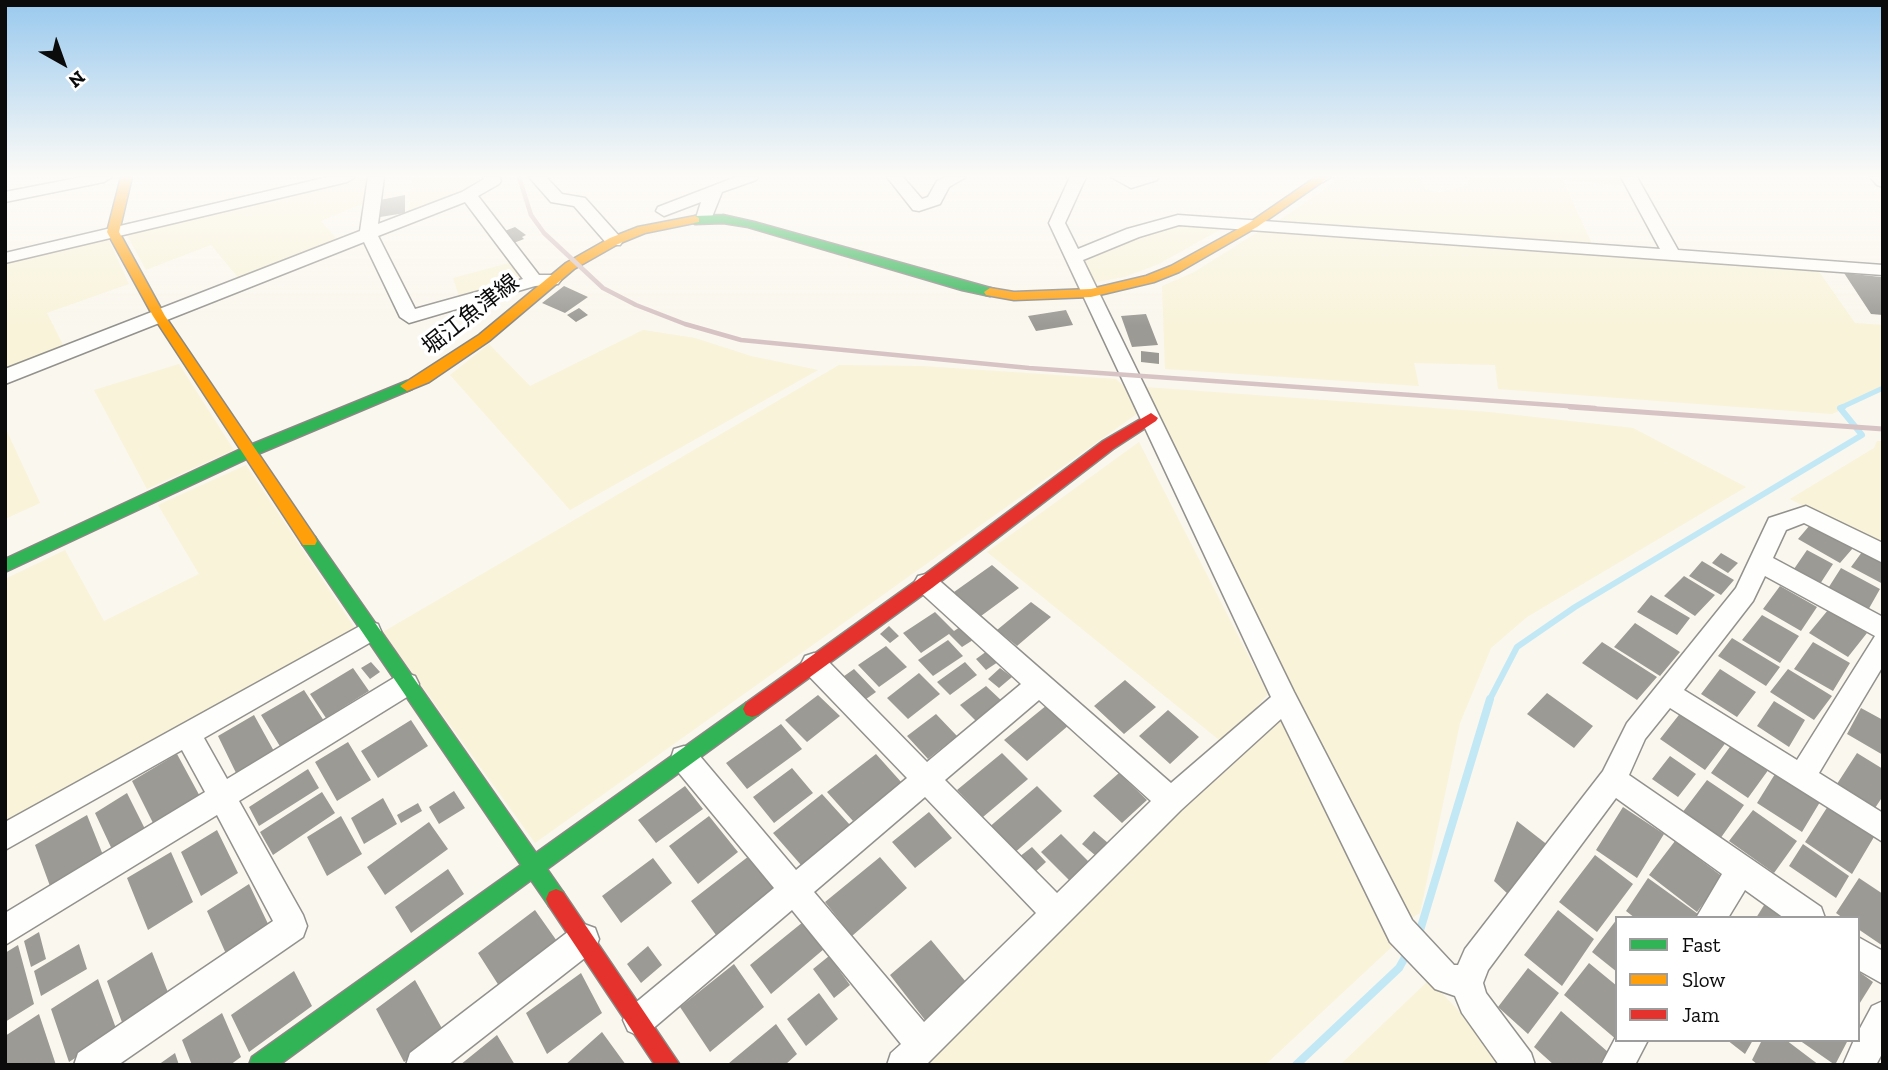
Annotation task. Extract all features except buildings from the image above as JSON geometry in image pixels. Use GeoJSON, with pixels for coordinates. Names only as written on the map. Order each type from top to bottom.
{"type":"FeatureCollection","features":[{"type":"Feature","properties":{"kind":"street"},"geometry":{"type":"LineString","coordinates":[[114,227],[113,232],[159,316],[248,452],[584,939],[639,1020],[664,1063]]}},
{"type":"Feature","properties":{"kind":"street"},"geometry":{"type":"LineString","coordinates":[[5,258],[135,227]]}},
{"type":"Feature","properties":{"kind":"street"},"geometry":{"type":"LineString","coordinates":[[370,227],[369,233],[409,317],[543,281],[496,227]]}},
{"type":"Feature","properties":{"kind":"street"},"geometry":{"type":"LineString","coordinates":[[5,377],[385,227]]}},
{"type":"Feature","properties":{"kind":"street"},"geometry":{"type":"LineString","coordinates":[[601,227],[614,241]]}},
{"type":"Feature","properties":{"kind":"street","name":"堀江魚津線"},"geometry":{"type":"LineString","coordinates":[[5,566],[248,452],[424,379],[484,338],[543,281],[614,241],[658,227]]}},
{"type":"Feature","properties":{"kind":"street","name":"堀江魚津線"},"geometry":{"type":"LineString","coordinates":[[760,227],[966,288],[1014,296],[1091,293],[1150,279],[1175,269],[1250,227]]}},
{"type":"Feature","properties":{"kind":"street"},"geometry":{"type":"LineString","coordinates":[[1059,227],[1285,699],[1401,931],[1446,978],[1467,983]]}},
{"type":"Feature","properties":{"kind":"street"},"geometry":{"type":"LineString","coordinates":[[1075,257],[1154,227]]}},
{"type":"Feature","properties":{"kind":"street"},"geometry":{"type":"LineString","coordinates":[[1280,227],[1883,270]]}},
{"type":"Feature","properties":{"kind":"street"},"geometry":{"type":"LineString","coordinates":[[1657,227],[1672,255]]}},
{"type":"Feature","properties":{"kind":"street"},"geometry":{"type":"LineString","coordinates":[[260,1065],[926,583],[1108,445],[1151,418]]}},
{"type":"Feature","properties":{"kind":"street"},"geometry":{"type":"LineString","coordinates":[[1519,1065],[1473,1002],[1467,983],[1476,960],[1613,780],[1636,730],[1745,594],[1777,524],[1807,513],[1883,554]]}},
{"type":"Feature","properties":{"kind":"street"},"geometry":{"type":"LineString","coordinates":[[1758,561],[1883,629]]}},
{"type":"Feature","properties":{"kind":"street"},"geometry":{"type":"LineString","coordinates":[[926,583],[1171,801]]}},
{"type":"Feature","properties":{"kind":"street"},"geometry":{"type":"LineString","coordinates":[[5,837],[369,631]]}},
{"type":"Feature","properties":{"kind":"street"},"geometry":{"type":"LineString","coordinates":[[1801,778],[1883,644]]}},
{"type":"Feature","properties":{"kind":"street"},"geometry":{"type":"LineString","coordinates":[[814,664],[1057,914]]}},
{"type":"Feature","properties":{"kind":"street"},"geometry":{"type":"LineString","coordinates":[[5,930],[406,684]]}},
{"type":"Feature","properties":{"kind":"street"},"geometry":{"type":"LineString","coordinates":[[639,1020],[1038,685]]}},
{"type":"Feature","properties":{"kind":"street"},"geometry":{"type":"LineString","coordinates":[[1666,692],[1883,829]]}},
{"type":"Feature","properties":{"kind":"street"},"geometry":{"type":"LineString","coordinates":[[684,758],[795,889],[913,1055],[1171,801],[1285,699]]}},
{"type":"Feature","properties":{"kind":"street"},"geometry":{"type":"LineString","coordinates":[[90,1065],[292,926],[187,733]]}},
{"type":"Feature","properties":{"kind":"street"},"geometry":{"type":"LineString","coordinates":[[1613,780],[1807,916]]}},
{"type":"Feature","properties":{"kind":"street"},"geometry":{"type":"LineString","coordinates":[[1712,916],[1742,869]]}},
{"type":"Feature","properties":{"kind":"street"},"geometry":{"type":"LineString","coordinates":[[422,1065],[584,939]]}},
{"type":"Feature","properties":{"kind":"street"},"geometry":{"type":"LineString","coordinates":[[1860,953],[1883,969]]}},
{"type":"Feature","properties":{"kind":"street"},"geometry":{"type":"LineString","coordinates":[[1859,1065],[1883,1017]]}},
{"type":"Feature","properties":{"kind":"street"},"geometry":{"type":"LineString","coordinates":[[1617,1065],[1631,1042]]}},
{"type":"Feature","properties":{"kind":"shaded area"},"geometry":{"type":"Polygon","coordinates":[[[146,227],[326,227],[338,240],[240,280],[211,245],[146,270],[125,232],[146,227]]]}},
{"type":"Feature","properties":{"kind":"shaded area"},"geometry":{"type":"Polygon","coordinates":[[[1167,227],[1225,227],[1159,264],[1125,277],[1092,283],[1080,259],[1167,227]]]}},
{"type":"Feature","properties":{"kind":"shaded area"},"geometry":{"type":"Polygon","coordinates":[[[1333,227],[1584,227],[1593,246],[1333,227]]]}},
{"type":"Feature","properties":{"kind":"shaded area"},"geometry":{"type":"Polygon","coordinates":[[[1264,228],[1818,270],[1855,323],[1883,325],[1883,391],[1832,414],[1498,389],[1495,365],[1414,363],[1419,386],[1165,369],[1162,286],[1194,272],[1264,228]]]}},
{"type":"Feature","properties":{"kind":"shaded area"},"geometry":{"type":"Polygon","coordinates":[[[107,236],[129,284],[47,313],[64,347],[5,371],[5,261],[107,236]]]}},
{"type":"Feature","properties":{"kind":"shaded area"},"geometry":{"type":"Polygon","coordinates":[[[512,262],[522,280],[460,299],[453,278],[512,262]]]}},
{"type":"Feature","properties":{"kind":"shaded area"},"geometry":{"type":"Polygon","coordinates":[[[643,330],[695,338],[751,356],[818,370],[570,510],[450,375],[489,344],[530,386],[643,330]]]}},
{"type":"Feature","properties":{"kind":"shaded area"},"geometry":{"type":"Polygon","coordinates":[[[179,364],[234,450],[147,489],[94,390],[179,364]]]}},
{"type":"Feature","properties":{"kind":"shaded area"},"geometry":{"type":"Polygon","coordinates":[[[839,365],[922,366],[1116,379],[1124,386],[1138,413],[535,843],[383,632],[839,365]]]}},
{"type":"Feature","properties":{"kind":"shaded area"},"geometry":{"type":"Polygon","coordinates":[[[1145,387],[1489,412],[1633,428],[1746,487],[1527,617],[1491,648],[1460,723],[1420,913],[1405,922],[1145,387]]]}},
{"type":"Feature","properties":{"kind":"shaded area"},"geometry":{"type":"Polygon","coordinates":[[[5,427],[40,503],[5,519],[5,427]]]}},
{"type":"Feature","properties":{"kind":"shaded area"},"geometry":{"type":"Polygon","coordinates":[[[1877,441],[1883,441],[1883,547],[1790,499],[1874,448],[1877,441]]]}},
{"type":"Feature","properties":{"kind":"shaded area"},"geometry":{"type":"Polygon","coordinates":[[[1139,442],[1268,694],[1224,744],[987,552],[1139,442]]]}},
{"type":"Feature","properties":{"kind":"shaded area"},"geometry":{"type":"Polygon","coordinates":[[[246,465],[356,630],[5,828],[5,579],[65,550],[104,621],[199,574],[158,505],[246,465]]]}},
{"type":"Feature","properties":{"kind":"shaded area"},"geometry":{"type":"Polygon","coordinates":[[[1273,718],[1288,721],[1381,927],[1395,944],[1265,1065],[924,1065],[1273,718]]]}},
{"type":"Feature","properties":{"kind":"shaded area"},"geometry":{"type":"Polygon","coordinates":[[[1429,980],[1459,1011],[1499,1065],[1340,1065],[1429,980]]]}},
{"type":"Feature","properties":{"kind":"waterway"},"geometry":{"type":"LineString","coordinates":[[1840,408],[1883,388]]}},
{"type":"Feature","properties":{"kind":"waterway"},"geometry":{"type":"LineString","coordinates":[[1490,699],[1517,647],[1575,607],[1862,435],[1840,408]]}},
{"type":"Feature","properties":{"kind":"waterway"},"geometry":{"type":"LineString","coordinates":[[1418,937],[1490,699]]}},
{"type":"Feature","properties":{"kind":"waterway"},"geometry":{"type":"LineString","coordinates":[[1296,1065],[1399,968],[1408,952]]}},
{"type":"Feature","properties":{"kind":"railway"},"geometry":{"type":"LineString","coordinates":[[540,227],[603,288],[636,305],[685,324],[741,340],[1029,368],[1595,408]]}},
{"type":"Feature","properties":{"kind":"railway"},"geometry":{"type":"LineString","coordinates":[[1570,407],[1883,429]]}},
{"type":"Feature","properties":{"kind":"traffic: fast"},"geometry":{"type":"LineString","coordinates":[[760,227],[990,292]]}},
{"type":"Feature","properties":{"kind":"traffic: fast"},"geometry":{"type":"LineString","coordinates":[[5,566],[248,452],[407,386]]}},
{"type":"Feature","properties":{"kind":"traffic: fast"},"geometry":{"type":"LineString","coordinates":[[309,541],[556,899]]}},
{"type":"Feature","properties":{"kind":"traffic: fast"},"geometry":{"type":"LineString","coordinates":[[260,1065],[752,709]]}},
{"type":"Feature","properties":{"kind":"traffic: slow"},"geometry":{"type":"LineString","coordinates":[[114,227],[113,232],[159,316],[309,541]]}},
{"type":"Feature","properties":{"kind":"traffic: slow"},"geometry":{"type":"LineString","coordinates":[[407,386],[424,379],[484,338],[570,266],[614,241],[658,227]]}},
{"type":"Feature","properties":{"kind":"traffic: slow"},"geometry":{"type":"LineString","coordinates":[[990,292],[1014,296],[1091,293],[1150,279],[1175,269],[1250,227]]}},
{"type":"Feature","properties":{"kind":"traffic: jam"},"geometry":{"type":"LineString","coordinates":[[752,709],[926,583],[1108,445],[1151,418]]}},
{"type":"Feature","properties":{"kind":"traffic: jam"},"geometry":{"type":"LineString","coordinates":[[556,899],[669,1065]]}}]}
